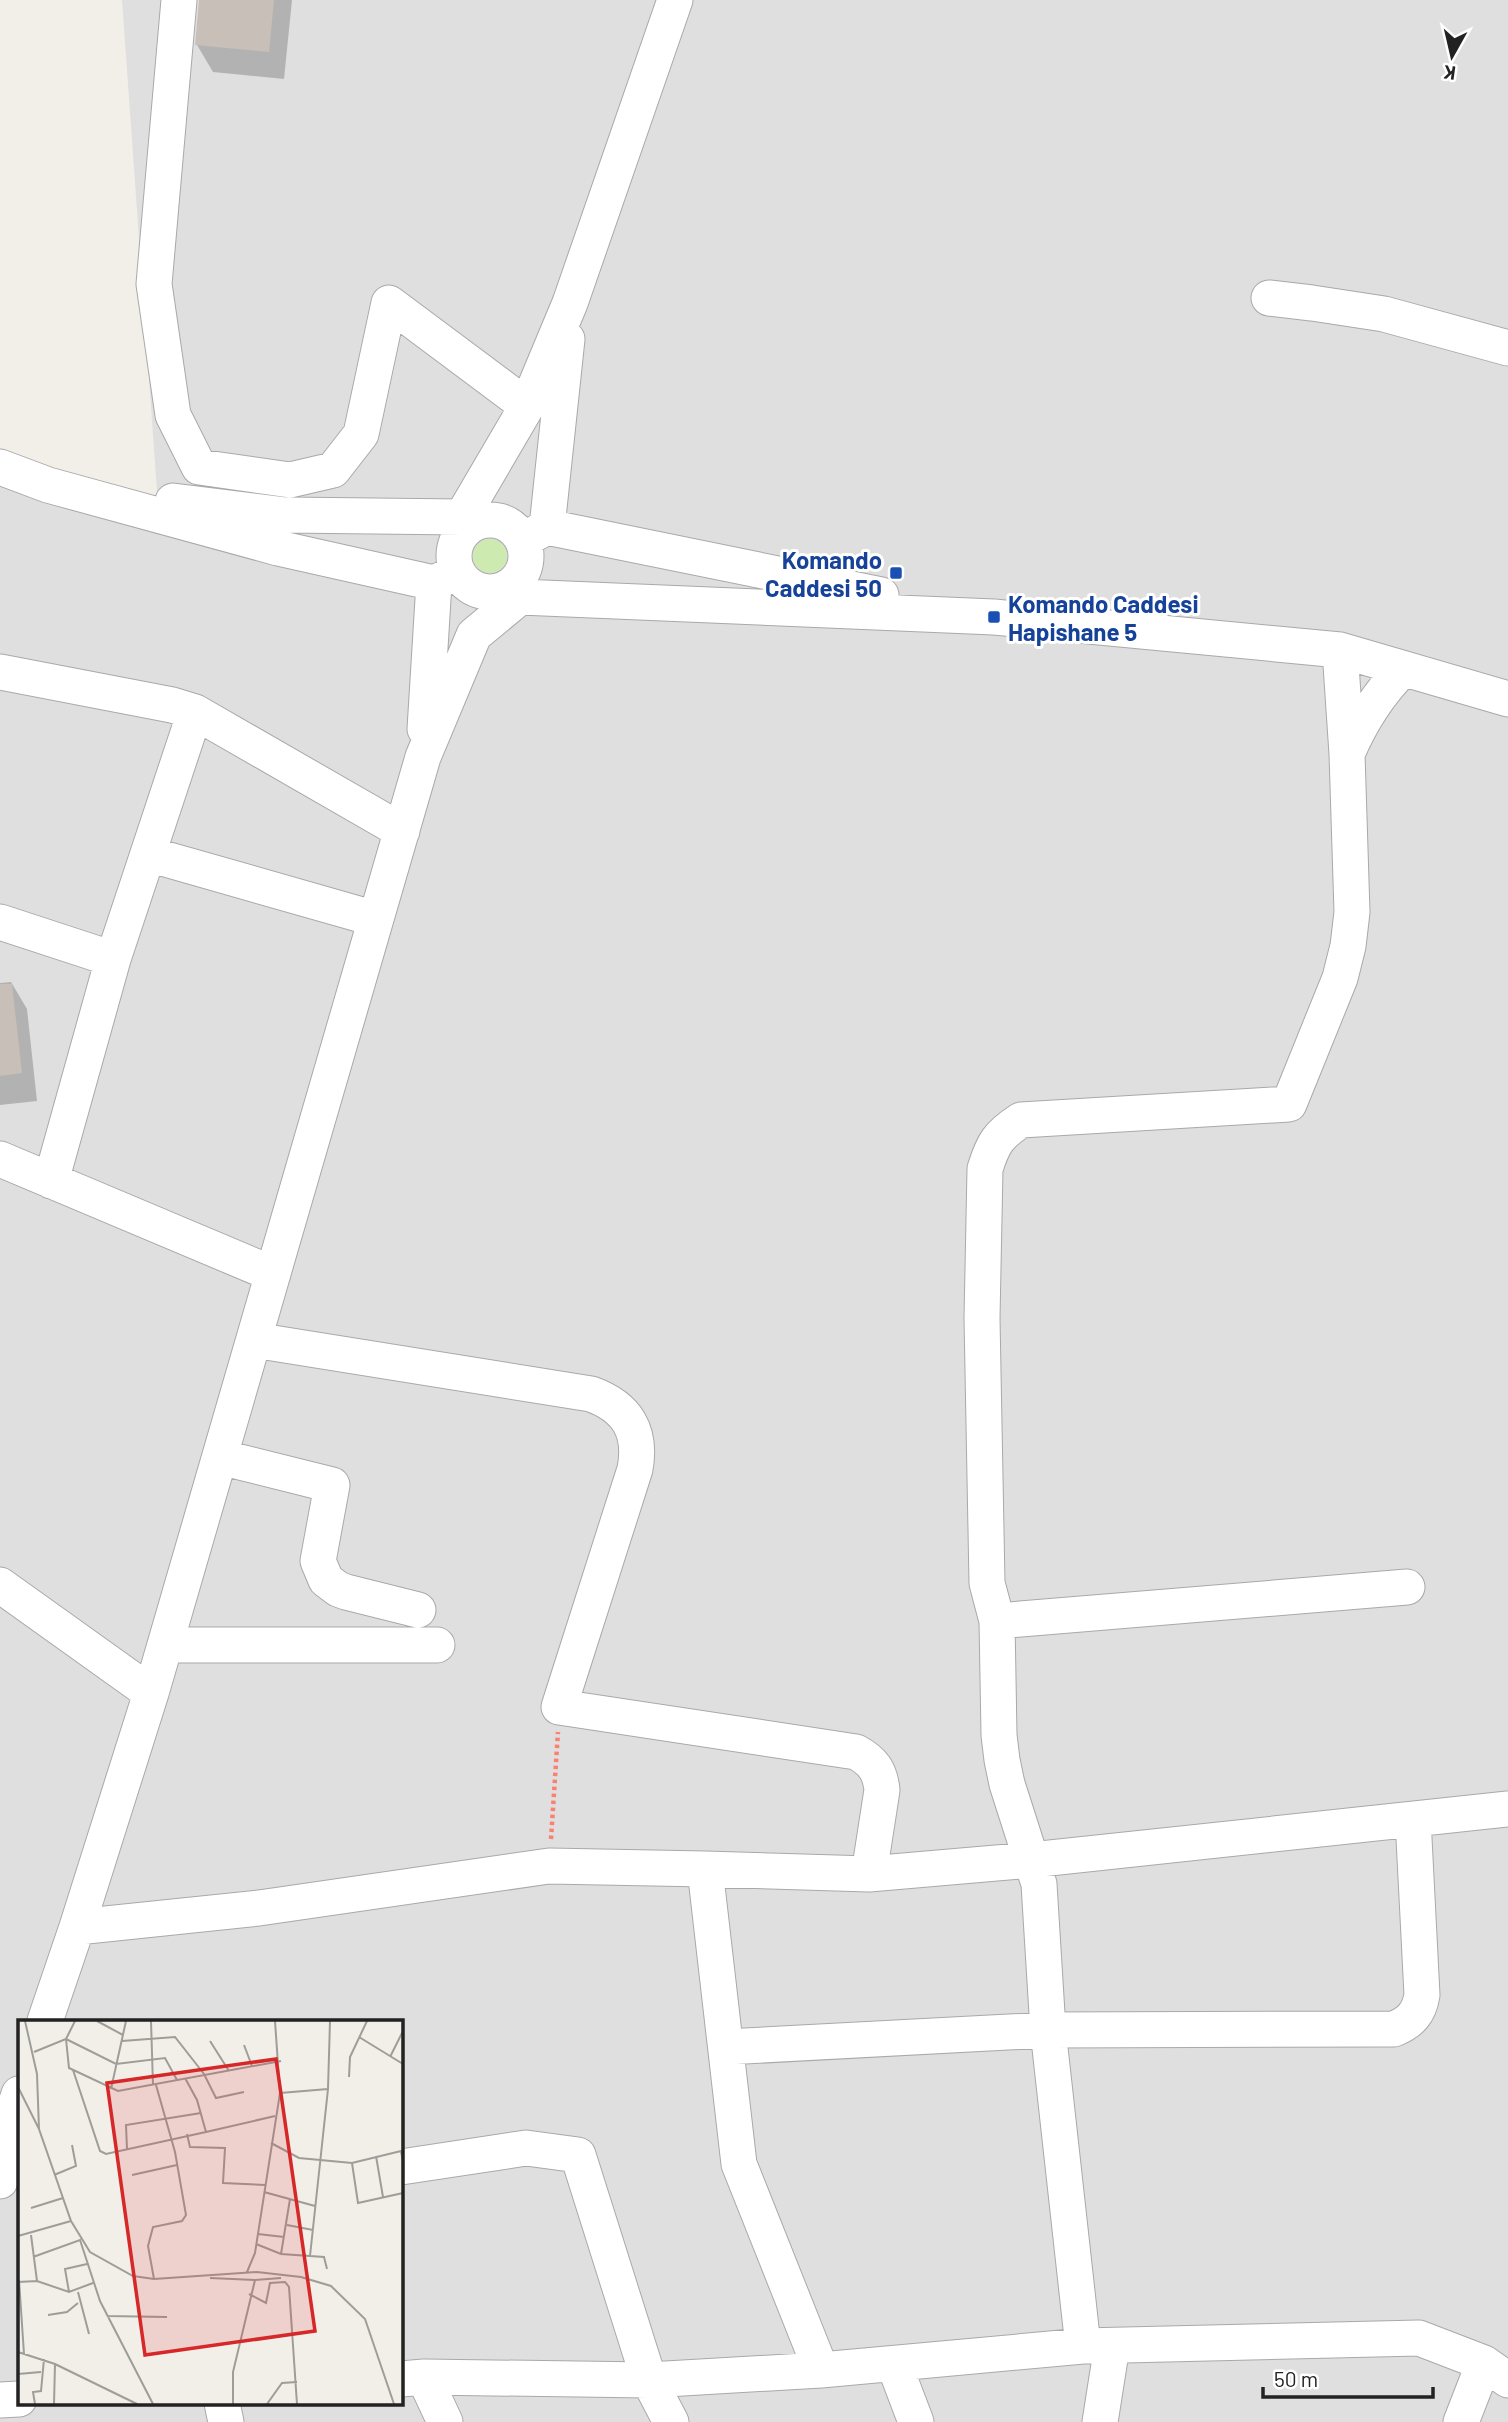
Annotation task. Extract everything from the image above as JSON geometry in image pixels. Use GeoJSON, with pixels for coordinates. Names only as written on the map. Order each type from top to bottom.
{"type":"FeatureCollection","features":[{"type":"Feature","properties":{"kind":"street"},"geometry":{"type":"LineString","coordinates":[[179,0],[154,284],[173,415],[199,467],[290,481],[333,470],[361,434],[389,303],[527,406]]}},
{"type":"Feature","properties":{"kind":"street"},"geometry":{"type":"LineString","coordinates":[[423,757],[446,577],[458,539],[527,406],[570,303],[675,0]]}},
{"type":"Feature","properties":{"kind":"street"},"geometry":{"type":"LineString","coordinates":[[1269,298],[1384,314],[1508,348]]}},
{"type":"Feature","properties":{"kind":"street"},"geometry":{"type":"LineString","coordinates":[[45,2020],[151,1693],[423,757],[474,635],[513,593],[526,562],[526,551],[535,533],[570,303]]}},
{"type":"Feature","properties":{"kind":"street"},"geometry":{"type":"LineString","coordinates":[[0,467],[48,485],[278,548],[446,577],[484,591],[994,617],[1339,650],[1508,699]]}},
{"type":"Feature","properties":{"kind":"street"},"geometry":{"type":"LineString","coordinates":[[48,485],[286,515],[466,522],[496,520],[535,533],[994,617]]}},
{"type":"Feature","properties":{"kind":"street"},"geometry":{"type":"LineString","coordinates":[[1100,2422],[1098,2346],[1048,2030],[1039,1884],[1007,1784],[999,1735],[997,1621],[987,1583],[982,1318],[985,1169],[992,1146],[1003,1131],[1021,1120],[1289,1104],[1340,978],[1348,946],[1352,912],[1347,754],[1339,650]]}},
{"type":"Feature","properties":{"kind":"street"},"geometry":{"type":"LineString","coordinates":[[1347,754],[1366,715],[1403,669]]}},
{"type":"Feature","properties":{"kind":"street"},"geometry":{"type":"LineString","coordinates":[[0,672],[172,705],[195,712],[402,831]]}},
{"type":"Feature","properties":{"kind":"street"},"geometry":{"type":"LineString","coordinates":[[51,1181],[113,959],[195,712]]}},
{"type":"Feature","properties":{"kind":"street"},"geometry":{"type":"LineString","coordinates":[[148,854],[376,919]]}},
{"type":"Feature","properties":{"kind":"street"},"geometry":{"type":"LineString","coordinates":[[0,922],[113,959]]}},
{"type":"Feature","properties":{"kind":"street"},"geometry":{"type":"LineString","coordinates":[[0,1159],[273,1274]]}},
{"type":"Feature","properties":{"kind":"street"},"geometry":{"type":"LineString","coordinates":[[254,1340],[591,1394],[607,1399],[621,1410],[636,1436],[638,1455],[559,1707],[856,1752],[876,1767],[881,1778],[882,1790],[869,1874]]}},
{"type":"Feature","properties":{"kind":"street"},"geometry":{"type":"LineString","coordinates":[[220,1457],[332,1485],[318,1562],[326,1580],[346,1592],[418,1610]]}},
{"type":"Feature","properties":{"kind":"street"},"geometry":{"type":"LineString","coordinates":[[0,1585],[151,1693]]}},
{"type":"Feature","properties":{"kind":"street"},"geometry":{"type":"LineString","coordinates":[[997,1621],[1408,1587]]}},
{"type":"Feature","properties":{"kind":"street"},"geometry":{"type":"LineString","coordinates":[[165,1646],[437,1645]]}},
{"type":"Feature","properties":{"kind":"street"},"geometry":{"type":"LineString","coordinates":[[77,1927],[259,1908],[549,1866],[869,1874],[1031,1860],[1508,1809]]}},
{"type":"Feature","properties":{"kind":"street"},"geometry":{"type":"LineString","coordinates":[[726,2048],[1048,2030],[1394,2029],[1414,2018],[1422,1995],[1413,1819]]}},
{"type":"Feature","properties":{"kind":"street"},"geometry":{"type":"LineString","coordinates":[[705,1869],[739,2164],[821,2370]]}},
{"type":"Feature","properties":{"kind":"street"},"geometry":{"type":"LineString","coordinates":[[0,2181],[10,2110]]}},
{"type":"Feature","properties":{"kind":"street"},"geometry":{"type":"LineString","coordinates":[[402,2167],[526,2148],[578,2155],[649,2380],[671,2422]]}},
{"type":"Feature","properties":{"kind":"street"},"geometry":{"type":"LineString","coordinates":[[412,2378],[649,2380],[821,2370],[1098,2346],[1419,2338],[1496,2371],[1461,2422]]}},
{"type":"Feature","properties":{"kind":"street"},"geometry":{"type":"LineString","coordinates":[[894,2364],[916,2422]]}},
{"type":"Feature","properties":{"kind":"street"},"geometry":{"type":"LineString","coordinates":[[412,2378],[445,2422]]}},
{"type":"Feature","properties":{"kind":"street"},"geometry":{"type":"LineString","coordinates":[[0,2400],[18,2399]]}},
{"type":"Feature","properties":{"kind":"street"},"geometry":{"type":"LineString","coordinates":[[222,2404],[226,2422]]}},
{"type":"Feature","properties":{"kind":"path"},"geometry":{"type":"LineString","coordinates":[[549,1866],[559,1707]]}},
{"type":"Feature","properties":{"kind":"shaded area"},"geometry":{"type":"Polygon","coordinates":[[[122,0],[1508,0],[1508,2422],[0,2422],[0,462],[158,505],[122,0]]]}},
{"type":"Feature","properties":{"kind":"green space"},"geometry":{"type":"Polygon","coordinates":[[[490,539],[502,544],[507,556],[502,568],[490,573],[478,568],[473,556],[478,544],[490,539]]]}},
{"type":"Feature","properties":{"kind":"building"},"geometry":{"type":"Polygon","coordinates":[[[199,0],[274,0],[269,52],[195,45],[199,0]]]}},
{"type":"Feature","properties":{"kind":"building"},"geometry":{"type":"Polygon","coordinates":[[[0,984],[12,984],[22,1073],[0,1076],[0,984]]]}},
{"type":"Feature","properties":{"kind":"place","name":"Komando Caddesi 50"},"geometry":{"type":"Point","coordinates":[896,573]}},
{"type":"Feature","properties":{"kind":"place","name":"Komando Caddesi Hapishane 5"},"geometry":{"type":"Point","coordinates":[994,617]}}]}
